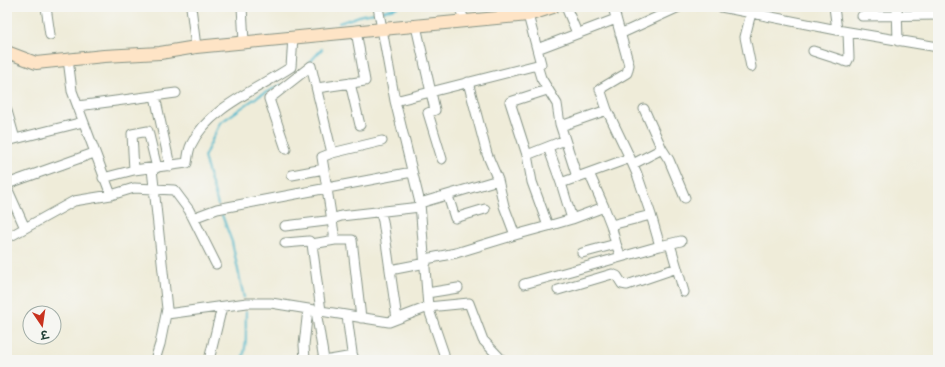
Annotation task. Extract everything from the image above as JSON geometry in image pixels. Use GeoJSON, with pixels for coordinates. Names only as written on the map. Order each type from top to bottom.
{"type":"FeatureCollection","features":[{"type":"Feature","properties":{"kind":"street"},"geometry":{"type":"LineString","coordinates":[[46,7],[50,35]]}},
{"type":"Feature","properties":{"kind":"street"},"geometry":{"type":"LineString","coordinates":[[191,7],[196,47]]}},
{"type":"Feature","properties":{"kind":"street"},"geometry":{"type":"LineString","coordinates":[[242,7],[244,42]]}},
{"type":"Feature","properties":{"kind":"street"},"geometry":{"type":"LineString","coordinates":[[378,7],[395,101],[420,205],[426,261],[428,307],[444,354]]}},
{"type":"Feature","properties":{"kind":"street"},"geometry":{"type":"LineString","coordinates":[[460,7],[464,21]]}},
{"type":"Feature","properties":{"kind":"street"},"geometry":{"type":"LineString","coordinates":[[7,52],[36,63],[68,59],[160,53],[196,47],[244,42],[528,15],[553,7]]}},
{"type":"Feature","properties":{"kind":"street"},"geometry":{"type":"LineString","coordinates":[[566,7],[577,33]]}},
{"type":"Feature","properties":{"kind":"street"},"geometry":{"type":"LineString","coordinates":[[613,7],[629,65],[627,73],[600,89],[607,110],[631,161],[660,246]]}},
{"type":"Feature","properties":{"kind":"street"},"geometry":{"type":"LineString","coordinates":[[620,34],[679,7]]}},
{"type":"Feature","properties":{"kind":"street"},"geometry":{"type":"LineString","coordinates":[[721,7],[837,30],[938,47]]}},
{"type":"Feature","properties":{"kind":"street"},"geometry":{"type":"LineString","coordinates":[[834,7],[837,30]]}},
{"type":"Feature","properties":{"kind":"street"},"geometry":{"type":"LineString","coordinates":[[862,16],[897,11],[938,15]]}},
{"type":"Feature","properties":{"kind":"street"},"geometry":{"type":"LineString","coordinates":[[897,11],[898,41]]}},
{"type":"Feature","properties":{"kind":"street"},"geometry":{"type":"LineString","coordinates":[[751,13],[745,37],[751,68]]}},
{"type":"Feature","properties":{"kind":"street"},"geometry":{"type":"LineString","coordinates":[[395,101],[540,64],[528,15]]}},
{"type":"Feature","properties":{"kind":"street"},"geometry":{"type":"LineString","coordinates":[[537,49],[616,19]]}},
{"type":"Feature","properties":{"kind":"street"},"geometry":{"type":"LineString","coordinates":[[416,26],[435,110],[428,113],[442,159]]}},
{"type":"Feature","properties":{"kind":"street"},"geometry":{"type":"LineString","coordinates":[[317,88],[365,80],[356,31]]}},
{"type":"Feature","properties":{"kind":"street"},"geometry":{"type":"LineString","coordinates":[[814,51],[847,62],[849,58],[848,32]]}},
{"type":"Feature","properties":{"kind":"street"},"geometry":{"type":"LineString","coordinates":[[103,178],[134,170],[186,164],[190,146],[207,121],[232,103],[291,67],[293,37]]}},
{"type":"Feature","properties":{"kind":"street"},"geometry":{"type":"LineString","coordinates":[[68,59],[72,91],[103,178],[111,195]]}},
{"type":"Feature","properties":{"kind":"street"},"geometry":{"type":"LineString","coordinates":[[537,65],[547,90],[557,104],[561,126],[577,177]]}},
{"type":"Feature","properties":{"kind":"street"},"geometry":{"type":"LineString","coordinates":[[286,149],[269,99],[311,66],[332,153]]}},
{"type":"Feature","properties":{"kind":"street"},"geometry":{"type":"LineString","coordinates":[[468,82],[487,154],[498,180],[504,206],[515,235]]}},
{"type":"Feature","properties":{"kind":"street"},"geometry":{"type":"LineString","coordinates":[[350,83],[360,125]]}},
{"type":"Feature","properties":{"kind":"street"},"geometry":{"type":"LineString","coordinates":[[547,90],[510,102],[526,155],[532,182],[548,226]]}},
{"type":"Feature","properties":{"kind":"street"},"geometry":{"type":"LineString","coordinates":[[78,106],[176,93]]}},
{"type":"Feature","properties":{"kind":"street"},"geometry":{"type":"LineString","coordinates":[[155,96],[170,166]]}},
{"type":"Feature","properties":{"kind":"street"},"geometry":{"type":"LineString","coordinates":[[644,109],[662,149],[669,160],[685,198]]}},
{"type":"Feature","properties":{"kind":"street"},"geometry":{"type":"LineString","coordinates":[[561,126],[607,110]]}},
{"type":"Feature","properties":{"kind":"street"},"geometry":{"type":"LineString","coordinates":[[7,111],[11,140],[83,122]]}},
{"type":"Feature","properties":{"kind":"street"},"geometry":{"type":"LineString","coordinates":[[134,170],[132,134],[148,131],[155,168],[154,189],[167,314],[155,360]]}},
{"type":"Feature","properties":{"kind":"street"},"geometry":{"type":"LineString","coordinates":[[526,155],[565,140]]}},
{"type":"Feature","properties":{"kind":"street"},"geometry":{"type":"LineString","coordinates":[[335,240],[322,158],[332,153],[382,141]]}},
{"type":"Feature","properties":{"kind":"street"},"geometry":{"type":"LineString","coordinates":[[548,147],[572,219]]}},
{"type":"Feature","properties":{"kind":"street"},"geometry":{"type":"LineString","coordinates":[[561,183],[631,161],[662,149]]}},
{"type":"Feature","properties":{"kind":"street"},"geometry":{"type":"LineString","coordinates":[[25,228],[7,188],[94,153]]}},
{"type":"Feature","properties":{"kind":"street"},"geometry":{"type":"LineString","coordinates":[[292,175],[324,169]]}},
{"type":"Feature","properties":{"kind":"street"},"geometry":{"type":"LineString","coordinates":[[193,218],[217,209],[412,172]]}},
{"type":"Feature","properties":{"kind":"street"},"geometry":{"type":"LineString","coordinates":[[589,173],[611,225],[621,257]]}},
{"type":"Feature","properties":{"kind":"street"},"geometry":{"type":"LineString","coordinates":[[285,226],[332,219],[341,216],[420,205],[481,184],[498,180]]}},
{"type":"Feature","properties":{"kind":"street"},"geometry":{"type":"LineString","coordinates":[[7,238],[74,201],[111,195],[134,188],[174,190],[193,218],[216,264]]}},
{"type":"Feature","properties":{"kind":"street"},"geometry":{"type":"LineString","coordinates":[[448,196],[455,218],[485,209]]}},
{"type":"Feature","properties":{"kind":"street"},"geometry":{"type":"LineString","coordinates":[[390,270],[456,253],[572,219],[604,207]]}},
{"type":"Feature","properties":{"kind":"street"},"geometry":{"type":"LineString","coordinates":[[380,211],[390,270],[396,319]]}},
{"type":"Feature","properties":{"kind":"street"},"geometry":{"type":"LineString","coordinates":[[611,225],[650,215]]}},
{"type":"Feature","properties":{"kind":"street"},"geometry":{"type":"LineString","coordinates":[[285,243],[309,241],[312,244],[335,240],[352,240],[361,318]]}},
{"type":"Feature","properties":{"kind":"street"},"geometry":{"type":"LineString","coordinates":[[524,284],[681,241]]}},
{"type":"Feature","properties":{"kind":"street"},"geometry":{"type":"LineString","coordinates":[[312,244],[315,310],[324,360]]}},
{"type":"Feature","properties":{"kind":"street"},"geometry":{"type":"LineString","coordinates":[[582,253],[616,244]]}},
{"type":"Feature","properties":{"kind":"street"},"geometry":{"type":"LineString","coordinates":[[670,244],[684,292]]}},
{"type":"Feature","properties":{"kind":"street"},"geometry":{"type":"LineString","coordinates":[[558,290],[612,274],[617,276],[622,284],[627,285],[677,268]]}},
{"type":"Feature","properties":{"kind":"street"},"geometry":{"type":"LineString","coordinates":[[427,293],[458,288]]}},
{"type":"Feature","properties":{"kind":"street"},"geometry":{"type":"LineString","coordinates":[[167,314],[247,303],[271,303],[389,322],[428,307],[469,303],[483,340],[502,360]]}},
{"type":"Feature","properties":{"kind":"street"},"geometry":{"type":"LineString","coordinates":[[209,360],[222,307]]}},
{"type":"Feature","properties":{"kind":"street"},"geometry":{"type":"LineString","coordinates":[[305,360],[304,345],[315,310]]}},
{"type":"Feature","properties":{"kind":"street"},"geometry":{"type":"LineString","coordinates":[[330,360],[353,358],[347,316]]}},
{"type":"Feature","properties":{"kind":"waterway"},"geometry":{"type":"LineString","coordinates":[[383,11],[398,7]]}},
{"type":"Feature","properties":{"kind":"waterway"},"geometry":{"type":"LineString","coordinates":[[339,23],[362,15],[375,13]]}},
{"type":"Feature","properties":{"kind":"waterway"},"geometry":{"type":"LineString","coordinates":[[308,64],[322,49]]}},
{"type":"Feature","properties":{"kind":"waterway"},"geometry":{"type":"LineString","coordinates":[[218,205],[204,157],[220,123],[257,97],[281,85]]}},
{"type":"Feature","properties":{"kind":"waterway"},"geometry":{"type":"LineString","coordinates":[[222,215],[232,242],[244,298]]}},
{"type":"Feature","properties":{"kind":"waterway"},"geometry":{"type":"LineString","coordinates":[[242,360],[246,342],[246,312]]}}]}
